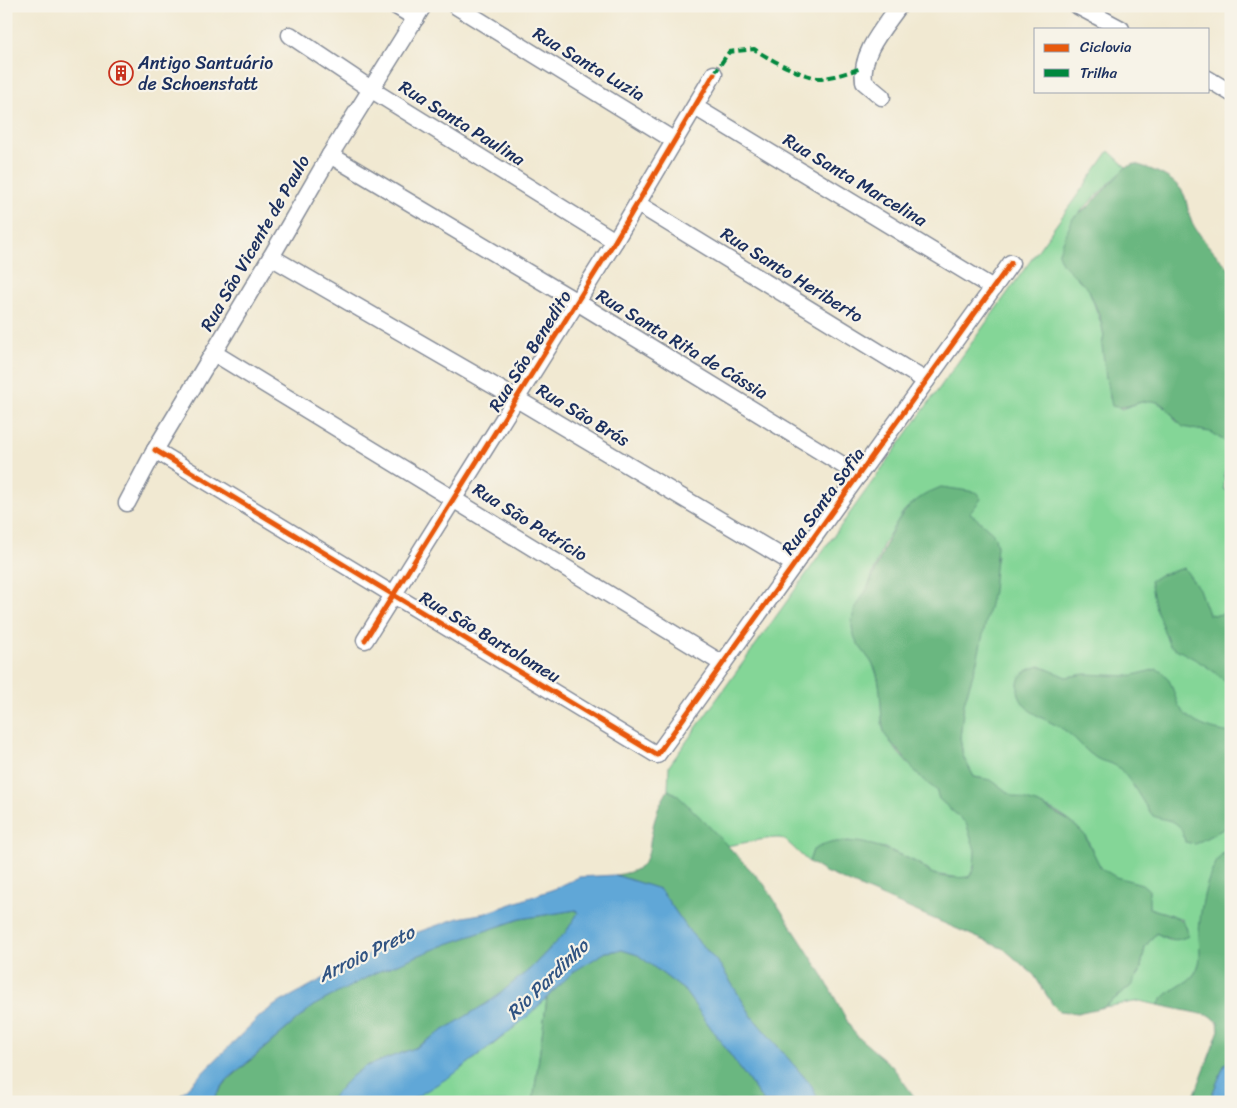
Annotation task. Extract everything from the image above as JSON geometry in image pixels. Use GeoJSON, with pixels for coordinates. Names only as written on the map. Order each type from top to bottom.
{"type":"FeatureCollection","features":[{"type":"Feature","properties":{"kind":"street"},"geometry":{"type":"LineString","coordinates":[[396,6],[419,12]]}},
{"type":"Feature","properties":{"kind":"street","name":"Rua Santa Luzia"},"geometry":{"type":"LineString","coordinates":[[456,6],[675,141]]}},
{"type":"Feature","properties":{"kind":"street"},"geometry":{"type":"LineString","coordinates":[[882,96],[864,82],[862,68],[871,47],[899,6]]}},
{"type":"Feature","properties":{"kind":"street"},"geometry":{"type":"LineString","coordinates":[[1078,6],[1119,28]]}},
{"type":"Feature","properties":{"kind":"street","name":"Rua São Vicente de Paulo"},"geometry":{"type":"LineString","coordinates":[[127,504],[155,450],[330,155],[419,12]]}},
{"type":"Feature","properties":{"kind":"street","name":"Rua Santa Paulina"},"geometry":{"type":"LineString","coordinates":[[290,35],[372,90],[615,242]]}},
{"type":"Feature","properties":{"kind":"street","name":"Rua São Benedito"},"geometry":{"type":"LineString","coordinates":[[365,640],[515,398],[615,242],[714,74]]}},
{"type":"Feature","properties":{"kind":"street"},"geometry":{"type":"LineString","coordinates":[[1210,80],[1231,94]]}},
{"type":"Feature","properties":{"kind":"street","name":"Rua Santa Marcelina"},"geometry":{"type":"LineString","coordinates":[[695,107],[993,288]]}},
{"type":"Feature","properties":{"kind":"street","name":"Rua Santa Rita de Cássia"},"geometry":{"type":"LineString","coordinates":[[330,155],[577,302],[859,475]]}},
{"type":"Feature","properties":{"kind":"street","name":"Rua Santo Heriberto"},"geometry":{"type":"LineString","coordinates":[[638,204],[926,381]]}},
{"type":"Feature","properties":{"kind":"street","name":"Rua São Brás"},"geometry":{"type":"LineString","coordinates":[[271,257],[515,398],[794,564]]}},
{"type":"Feature","properties":{"kind":"street","name":"Rua Santa Sofia"},"geometry":{"type":"LineString","coordinates":[[657,755],[1011,263]]}},
{"type":"Feature","properties":{"kind":"street","name":"Rua São Patrício"},"geometry":{"type":"LineString","coordinates":[[214,353],[723,664]]}},
{"type":"Feature","properties":{"kind":"street","name":"Rua São Bartolomeu"},"geometry":{"type":"LineString","coordinates":[[155,450],[657,755]]}},
{"type":"Feature","properties":{"kind":"green space"},"geometry":{"type":"Polygon","coordinates":[[[1109,151],[1126,167],[1080,212],[1062,263],[1089,290],[1102,326],[1104,336],[1102,345],[1109,397],[1121,409],[1147,400],[1156,401],[1171,412],[1176,421],[1192,429],[1211,432],[1231,445],[1231,470],[1225,472],[1224,489],[1231,493],[1231,853],[1222,854],[1206,894],[1201,916],[1201,958],[1192,978],[1167,994],[1158,1005],[1140,1001],[1104,1007],[1130,987],[1140,972],[1145,947],[1156,933],[1171,941],[1183,919],[1149,908],[1143,892],[1137,887],[1108,874],[1102,869],[1087,839],[1070,821],[1046,807],[1017,798],[991,782],[974,777],[963,756],[960,738],[964,703],[977,661],[997,555],[976,519],[970,513],[967,491],[958,490],[910,505],[903,512],[884,543],[868,587],[861,647],[871,660],[880,684],[883,708],[882,726],[887,737],[906,762],[965,821],[973,834],[976,856],[969,877],[960,878],[933,874],[918,863],[885,848],[848,841],[813,850],[809,862],[786,841],[779,838],[725,846],[676,794],[668,790],[669,766],[1109,151]]]}},
{"type":"Feature","properties":{"kind":"green space"},"geometry":{"type":"Polygon","coordinates":[[[1135,164],[1157,172],[1177,185],[1185,197],[1192,223],[1210,248],[1231,270],[1231,445],[1210,432],[1183,427],[1167,408],[1157,402],[1144,401],[1125,407],[1112,406],[1106,378],[1102,345],[1104,336],[1100,317],[1089,290],[1062,263],[1058,254],[1073,218],[1088,207],[1126,167],[1135,164]]]}},
{"type":"Feature","properties":{"kind":"green space"},"geometry":{"type":"Polygon","coordinates":[[[941,487],[976,492],[981,499],[970,513],[990,530],[995,537],[997,546],[993,591],[977,661],[964,703],[960,738],[963,756],[974,777],[991,780],[1013,796],[1039,804],[1071,822],[1084,834],[1101,868],[1116,877],[1142,884],[1149,890],[1149,908],[1180,919],[1187,929],[1188,936],[1175,940],[1156,933],[1145,947],[1140,972],[1130,987],[1104,1007],[1077,1013],[1059,1011],[1053,1005],[1034,975],[1004,949],[825,872],[809,862],[813,850],[825,844],[851,841],[890,851],[940,876],[969,877],[974,869],[975,850],[966,823],[939,799],[936,790],[921,778],[885,735],[880,687],[876,671],[858,644],[852,625],[855,610],[868,587],[893,528],[911,505],[924,495],[941,487]]]}},
{"type":"Feature","properties":{"kind":"green space"},"geometry":{"type":"Polygon","coordinates":[[[1184,568],[1199,589],[1208,614],[1231,613],[1231,690],[1211,670],[1169,645],[1156,609],[1150,581],[1158,576],[1184,568]]]}},
{"type":"Feature","properties":{"kind":"green space"},"geometry":{"type":"Polygon","coordinates":[[[1040,666],[1066,677],[1085,674],[1130,676],[1157,669],[1162,672],[1171,684],[1178,704],[1187,716],[1208,728],[1231,733],[1231,825],[1195,844],[1185,842],[1181,829],[1175,823],[1153,816],[1120,769],[1096,758],[1067,732],[1035,714],[1022,702],[1018,684],[1020,677],[1029,670],[1040,666]]]}},
{"type":"Feature","properties":{"kind":"green space"},"geometry":{"type":"Polygon","coordinates":[[[668,790],[676,794],[702,819],[764,884],[822,974],[852,1030],[892,1066],[918,1102],[819,1102],[812,1086],[753,1018],[720,965],[690,932],[659,889],[615,875],[638,869],[643,864],[647,857],[657,812],[668,790]]]}},
{"type":"Feature","properties":{"kind":"green space"},"geometry":{"type":"Polygon","coordinates":[[[1231,853],[1231,1057],[1224,1066],[1209,1102],[1192,1102],[1219,1030],[1218,1022],[1211,1016],[1158,1005],[1167,994],[1187,981],[1195,973],[1200,959],[1199,935],[1201,914],[1208,882],[1216,862],[1222,854],[1231,853]]]}},
{"type":"Feature","properties":{"kind":"green space"},"geometry":{"type":"Polygon","coordinates":[[[576,910],[578,913],[566,932],[530,969],[492,1000],[415,1048],[364,1067],[350,1078],[328,1102],[211,1102],[227,1081],[313,1006],[377,972],[447,944],[520,919],[576,910]]]}},
{"type":"Feature","properties":{"kind":"green space"},"geometry":{"type":"Polygon","coordinates":[[[622,950],[638,955],[684,990],[764,1102],[533,1102],[547,998],[573,972],[585,964],[606,952],[622,950]]]}},
{"type":"Feature","properties":{"kind":"green space"},"geometry":{"type":"Polygon","coordinates":[[[547,998],[533,1102],[408,1102],[479,1056],[547,998]]]}},
{"type":"Feature","properties":{"kind":"water","name":"Rio Pardinho"},"geometry":{"type":"Polygon","coordinates":[[[615,875],[659,889],[690,932],[720,965],[753,1018],[812,1086],[819,1102],[764,1102],[684,990],[638,955],[622,950],[606,952],[573,972],[526,1018],[483,1052],[454,1074],[408,1102],[328,1102],[350,1078],[364,1067],[415,1048],[492,1000],[530,969],[566,932],[578,913],[576,910],[520,919],[447,944],[377,972],[313,1006],[227,1080],[211,1102],[173,1102],[260,1016],[275,1005],[390,942],[458,918],[486,913],[554,889],[579,877],[615,875]]]}},
{"type":"Feature","properties":{"kind":"water"},"geometry":{"type":"Polygon","coordinates":[[[1231,1057],[1231,1102],[1209,1102],[1224,1066],[1231,1057]]]}},
{"type":"Feature","properties":{"kind":"marked path"},"geometry":{"type":"LineString","coordinates":[[714,74],[729,52],[754,49],[785,66],[812,77],[830,77],[862,68]]}},
{"type":"Feature","properties":{"kind":"cycle path"},"geometry":{"type":"LineString","coordinates":[[365,640],[615,241],[714,74]]}},
{"type":"Feature","properties":{"kind":"cycle path"},"geometry":{"type":"LineString","coordinates":[[155,450],[657,755],[1011,263]]}},
{"type":"Feature","properties":{"kind":"place","name":"Antigo Santuário de Schoenstatt"},"geometry":{"type":"Point","coordinates":[121,73]}},
{"type":"Feature","properties":{"kind":"water label","name":"Arroio Preto"},"geometry":{"type":"Point","coordinates":[366,953]}}]}
